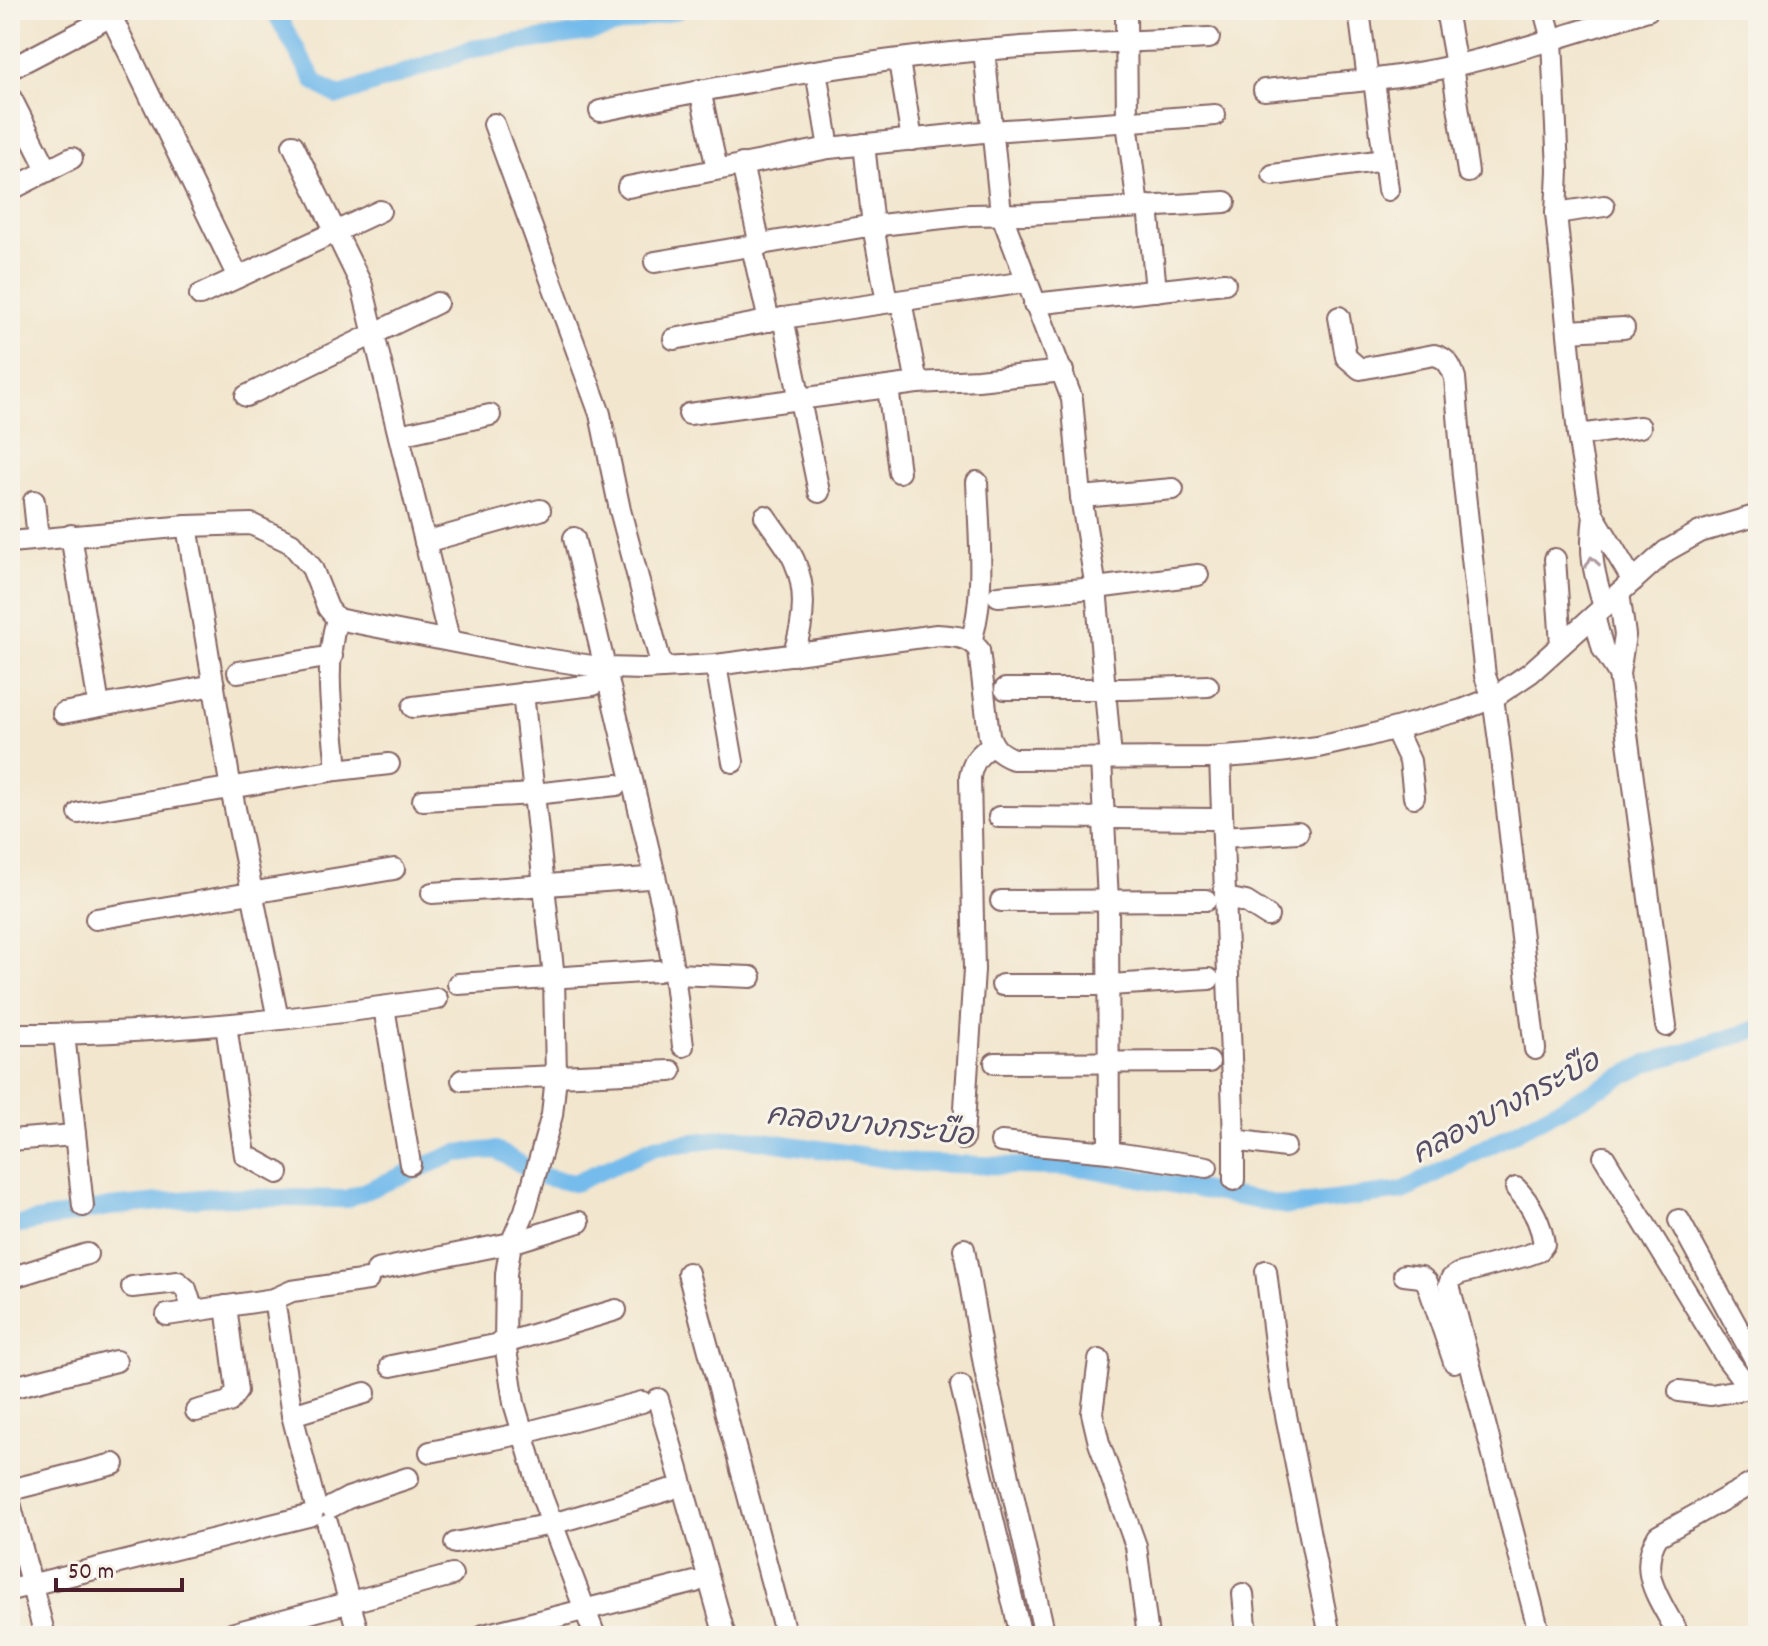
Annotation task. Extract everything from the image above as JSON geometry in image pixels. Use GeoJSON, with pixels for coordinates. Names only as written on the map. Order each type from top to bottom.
{"type":"FeatureCollection","features":[{"type":"Feature","properties":{"kind":"street"},"geometry":{"type":"LineString","coordinates":[[1126,10],[1127,122],[1156,291]]}},
{"type":"Feature","properties":{"kind":"street"},"geometry":{"type":"LineString","coordinates":[[1359,10],[1388,190]]}},
{"type":"Feature","properties":{"kind":"street"},"geometry":{"type":"LineString","coordinates":[[1446,10],[1468,172]]}},
{"type":"Feature","properties":{"kind":"street"},"geometry":{"type":"LineString","coordinates":[[1544,10],[1552,40],[1558,170],[1556,213],[1578,435],[1585,484],[1612,599],[1625,635],[1619,674],[1666,1026]]}},
{"type":"Feature","properties":{"kind":"street"},"geometry":{"type":"LineString","coordinates":[[1264,90],[1371,80],[1454,66],[1648,10]]}},
{"type":"Feature","properties":{"kind":"street"},"geometry":{"type":"LineString","coordinates":[[10,69],[117,13],[238,277]]}},
{"type":"Feature","properties":{"kind":"street"},"geometry":{"type":"LineString","coordinates":[[600,111],[700,90],[816,71],[984,50],[1209,38]]}},
{"type":"Feature","properties":{"kind":"street"},"geometry":{"type":"LineString","coordinates":[[984,50],[1001,213],[1072,399],[1081,497],[1096,588],[1106,758],[1109,1152]]}},
{"type":"Feature","properties":{"kind":"street"},"geometry":{"type":"LineString","coordinates":[[899,61],[912,140]]}},
{"type":"Feature","properties":{"kind":"street"},"geometry":{"type":"LineString","coordinates":[[816,71],[829,148]]}},
{"type":"Feature","properties":{"kind":"street"},"geometry":{"type":"LineString","coordinates":[[700,90],[717,169]]}},
{"type":"Feature","properties":{"kind":"street"},"geometry":{"type":"LineString","coordinates":[[10,96],[48,171]]}},
{"type":"Feature","properties":{"kind":"street"},"geometry":{"type":"LineString","coordinates":[[628,187],[829,148],[992,131],[1215,115]]}},
{"type":"Feature","properties":{"kind":"street"},"geometry":{"type":"LineString","coordinates":[[494,124],[600,414],[620,510],[662,668]]}},
{"type":"Feature","properties":{"kind":"street"},"geometry":{"type":"LineString","coordinates":[[864,144],[873,226],[917,383]]}},
{"type":"Feature","properties":{"kind":"street"},"geometry":{"type":"LineString","coordinates":[[293,145],[362,286],[449,639]]}},
{"type":"Feature","properties":{"kind":"street"},"geometry":{"type":"LineString","coordinates":[[10,190],[72,158]]}},
{"type":"Feature","properties":{"kind":"street"},"geometry":{"type":"LineString","coordinates":[[1273,175],[1384,160]]}},
{"type":"Feature","properties":{"kind":"street"},"geometry":{"type":"LineString","coordinates":[[742,164],[756,246],[800,397],[819,492]]}},
{"type":"Feature","properties":{"kind":"street"},"geometry":{"type":"LineString","coordinates":[[655,262],[873,226],[1001,213],[1225,202]]}},
{"type":"Feature","properties":{"kind":"street"},"geometry":{"type":"LineString","coordinates":[[1556,213],[1604,206]]}},
{"type":"Feature","properties":{"kind":"street"},"geometry":{"type":"LineString","coordinates":[[200,295],[380,211]]}},
{"type":"Feature","properties":{"kind":"street"},"geometry":{"type":"LineString","coordinates":[[674,339],[776,320],[1026,282]]}},
{"type":"Feature","properties":{"kind":"street"},"geometry":{"type":"LineString","coordinates":[[1034,304],[1225,283]]}},
{"type":"Feature","properties":{"kind":"street"},"geometry":{"type":"LineString","coordinates":[[246,396],[437,303]]}},
{"type":"Feature","properties":{"kind":"street"},"geometry":{"type":"LineString","coordinates":[[1339,317],[1346,357],[1360,369],[1434,355],[1450,364],[1455,378],[1485,676],[1493,698],[1535,1049]]}},
{"type":"Feature","properties":{"kind":"street"},"geometry":{"type":"LineString","coordinates":[[1568,331],[1624,328]]}},
{"type":"Feature","properties":{"kind":"street"},"geometry":{"type":"LineString","coordinates":[[689,414],[917,383],[1063,371]]}},
{"type":"Feature","properties":{"kind":"street"},"geometry":{"type":"LineString","coordinates":[[888,387],[899,472]]}},
{"type":"Feature","properties":{"kind":"street"},"geometry":{"type":"LineString","coordinates":[[399,435],[490,415]]}},
{"type":"Feature","properties":{"kind":"street"},"geometry":{"type":"LineString","coordinates":[[1578,435],[1640,427]]}},
{"type":"Feature","properties":{"kind":"street"},"geometry":{"type":"LineString","coordinates":[[971,641],[976,626],[979,590],[977,482]]}},
{"type":"Feature","properties":{"kind":"street"},"geometry":{"type":"LineString","coordinates":[[1081,497],[1173,489]]}},
{"type":"Feature","properties":{"kind":"street"},"geometry":{"type":"LineString","coordinates":[[34,501],[38,539]]}},
{"type":"Feature","properties":{"kind":"street"},"geometry":{"type":"LineString","coordinates":[[425,542],[540,510]]}},
{"type":"Feature","properties":{"kind":"street"},"geometry":{"type":"LineString","coordinates":[[10,542],[187,526],[251,524],[291,543],[312,568],[328,608],[337,619],[526,656],[605,668],[716,665],[937,635],[955,636],[971,641],[981,654],[992,745],[1004,756],[1013,759],[1220,757],[1318,747],[1441,717],[1493,698],[1530,673],[1666,551],[1700,532],[1758,515]]}},
{"type":"Feature","properties":{"kind":"street"},"geometry":{"type":"LineString","coordinates":[[765,516],[794,560],[802,590],[804,618],[793,655]]}},
{"type":"Feature","properties":{"kind":"street"},"geometry":{"type":"LineString","coordinates":[[1594,516],[1590,547],[1592,569],[1612,599],[1603,649],[1619,674]]}},
{"type":"Feature","properties":{"kind":"street"},"geometry":{"type":"LineString","coordinates":[[187,526],[231,789],[278,1019]]}},
{"type":"Feature","properties":{"kind":"street"},"geometry":{"type":"LineString","coordinates":[[71,535],[99,706]]}},
{"type":"Feature","properties":{"kind":"street"},"geometry":{"type":"LineString","coordinates":[[574,538],[648,839],[666,972],[683,1046]]}},
{"type":"Feature","properties":{"kind":"street"},"geometry":{"type":"LineString","coordinates":[[1555,559],[1561,645]]}},
{"type":"Feature","properties":{"kind":"street"},"geometry":{"type":"LineString","coordinates":[[998,596],[1198,575]]}},
{"type":"Feature","properties":{"kind":"street"},"geometry":{"type":"LineString","coordinates":[[337,619],[332,634],[331,695],[337,770]]}},
{"type":"Feature","properties":{"kind":"street"},"geometry":{"type":"LineString","coordinates":[[238,672],[332,656]]}},
{"type":"Feature","properties":{"kind":"street"},"geometry":{"type":"LineString","coordinates":[[716,665],[733,762]]}},
{"type":"Feature","properties":{"kind":"street"},"geometry":{"type":"LineString","coordinates":[[63,713],[214,685]]}},
{"type":"Feature","properties":{"kind":"street"},"geometry":{"type":"LineString","coordinates":[[413,707],[593,685]]}},
{"type":"Feature","properties":{"kind":"street"},"geometry":{"type":"LineString","coordinates":[[1005,689],[1208,686]]}},
{"type":"Feature","properties":{"kind":"street"},"geometry":{"type":"LineString","coordinates":[[523,693],[554,978],[556,1076],[555,1098],[546,1135],[525,1211],[511,1243],[506,1274],[505,1343],[514,1403],[552,1524],[595,1636]]}},
{"type":"Feature","properties":{"kind":"street"},"geometry":{"type":"LineString","coordinates":[[1395,729],[1410,761],[1414,797]]}},
{"type":"Feature","properties":{"kind":"street"},"geometry":{"type":"LineString","coordinates":[[963,1139],[974,970],[970,777],[972,764],[978,755],[992,745]]}},
{"type":"Feature","properties":{"kind":"street"},"geometry":{"type":"LineString","coordinates":[[1220,757],[1216,899],[1234,1140],[1234,1180]]}},
{"type":"Feature","properties":{"kind":"street"},"geometry":{"type":"LineString","coordinates":[[79,813],[389,764]]}},
{"type":"Feature","properties":{"kind":"street"},"geometry":{"type":"LineString","coordinates":[[423,800],[534,794],[617,785]]}},
{"type":"Feature","properties":{"kind":"street"},"geometry":{"type":"LineString","coordinates":[[999,817],[1105,818],[1298,832]]}},
{"type":"Feature","properties":{"kind":"street"},"geometry":{"type":"LineString","coordinates":[[96,919],[394,869]]}},
{"type":"Feature","properties":{"kind":"street"},"geometry":{"type":"LineString","coordinates":[[432,893],[648,878]]}},
{"type":"Feature","properties":{"kind":"street"},"geometry":{"type":"LineString","coordinates":[[1001,901],[1216,899],[1246,902],[1268,916]]}},
{"type":"Feature","properties":{"kind":"street"},"geometry":{"type":"LineString","coordinates":[[458,984],[666,972],[751,977]]}},
{"type":"Feature","properties":{"kind":"street"},"geometry":{"type":"LineString","coordinates":[[1002,985],[1109,985],[1209,979]]}},
{"type":"Feature","properties":{"kind":"street"},"geometry":{"type":"LineString","coordinates":[[10,1034],[226,1025],[437,999]]}},
{"type":"Feature","properties":{"kind":"street"},"geometry":{"type":"LineString","coordinates":[[384,1007],[410,1164]]}},
{"type":"Feature","properties":{"kind":"street"},"geometry":{"type":"LineString","coordinates":[[226,1025],[245,1155],[278,1173]]}},
{"type":"Feature","properties":{"kind":"street"},"geometry":{"type":"LineString","coordinates":[[64,1034],[83,1206]]}},
{"type":"Feature","properties":{"kind":"street"},"geometry":{"type":"LineString","coordinates":[[995,1063],[1209,1062]]}},
{"type":"Feature","properties":{"kind":"street"},"geometry":{"type":"LineString","coordinates":[[462,1080],[671,1071]]}},
{"type":"Feature","properties":{"kind":"street"},"geometry":{"type":"LineString","coordinates":[[10,1140],[75,1135]]}},
{"type":"Feature","properties":{"kind":"street"},"geometry":{"type":"LineString","coordinates":[[1234,1140],[1285,1147]]}},
{"type":"Feature","properties":{"kind":"street"},"geometry":{"type":"LineString","coordinates":[[1001,1142],[1109,1152],[1207,1167]]}},
{"type":"Feature","properties":{"kind":"street"},"geometry":{"type":"LineString","coordinates":[[1604,1157],[1727,1359],[1754,1390]]}},
{"type":"Feature","properties":{"kind":"street"},"geometry":{"type":"LineString","coordinates":[[1516,1188],[1527,1199],[1537,1217],[1544,1244],[1539,1251],[1528,1255],[1458,1274],[1449,1285],[1540,1636]]}},
{"type":"Feature","properties":{"kind":"street"},"geometry":{"type":"LineString","coordinates":[[1679,1220],[1758,1365]]}},
{"type":"Feature","properties":{"kind":"street"},"geometry":{"type":"LineString","coordinates":[[167,1315],[274,1299],[292,1291],[511,1243],[579,1222]]}},
{"type":"Feature","properties":{"kind":"street"},"geometry":{"type":"LineString","coordinates":[[964,1249],[985,1370],[1045,1636]]}},
{"type":"Feature","properties":{"kind":"street"},"geometry":{"type":"LineString","coordinates":[[10,1278],[87,1254]]}},
{"type":"Feature","properties":{"kind":"street"},"geometry":{"type":"LineString","coordinates":[[1266,1271],[1281,1390],[1330,1636]]}},
{"type":"Feature","properties":{"kind":"street"},"geometry":{"type":"LineString","coordinates":[[688,1273],[786,1636]]}},
{"type":"Feature","properties":{"kind":"street"},"geometry":{"type":"LineString","coordinates":[[1404,1275],[1421,1277],[1432,1291],[1450,1346],[1529,1636]]}},
{"type":"Feature","properties":{"kind":"street"},"geometry":{"type":"LineString","coordinates":[[132,1287],[178,1282],[186,1289],[193,1311]]}},
{"type":"Feature","properties":{"kind":"street"},"geometry":{"type":"LineString","coordinates":[[274,1299],[292,1415],[359,1636]]}},
{"type":"Feature","properties":{"kind":"street"},"geometry":{"type":"LineString","coordinates":[[196,1411],[229,1402],[237,1391],[226,1306]]}},
{"type":"Feature","properties":{"kind":"street"},"geometry":{"type":"LineString","coordinates":[[391,1366],[505,1343],[616,1310]]}},
{"type":"Feature","properties":{"kind":"street"},"geometry":{"type":"LineString","coordinates":[[1099,1360],[1092,1413],[1099,1443],[1136,1546],[1148,1636]]}},
{"type":"Feature","properties":{"kind":"street"},"geometry":{"type":"LineString","coordinates":[[10,1388],[116,1361]]}},
{"type":"Feature","properties":{"kind":"street"},"geometry":{"type":"LineString","coordinates":[[961,1386],[1021,1636]]}},
{"type":"Feature","properties":{"kind":"street"},"geometry":{"type":"LineString","coordinates":[[1679,1391],[1711,1395],[1754,1390]]}},
{"type":"Feature","properties":{"kind":"street"},"geometry":{"type":"LineString","coordinates":[[292,1415],[365,1393]]}},
{"type":"Feature","properties":{"kind":"street"},"geometry":{"type":"LineString","coordinates":[[430,1452],[524,1433],[650,1400],[725,1636]]}},
{"type":"Feature","properties":{"kind":"street"},"geometry":{"type":"LineString","coordinates":[[10,1490],[114,1464]]}},
{"type":"Feature","properties":{"kind":"street"},"geometry":{"type":"LineString","coordinates":[[10,1590],[322,1513],[348,1498],[408,1478]]}},
{"type":"Feature","properties":{"kind":"street"},"geometry":{"type":"LineString","coordinates":[[1679,1636],[1650,1579],[1647,1563],[1649,1551],[1658,1536],[1753,1483]]}},
{"type":"Feature","properties":{"kind":"street"},"geometry":{"type":"LineString","coordinates":[[455,1543],[552,1524],[669,1490]]}},
{"type":"Feature","properties":{"kind":"street"},"geometry":{"type":"LineString","coordinates":[[10,1503],[45,1636]]}},
{"type":"Feature","properties":{"kind":"street"},"geometry":{"type":"LineString","coordinates":[[223,1636],[452,1575]]}},
{"type":"Feature","properties":{"kind":"street"},"geometry":{"type":"LineString","coordinates":[[484,1635],[695,1582]]}},
{"type":"Feature","properties":{"kind":"street"},"geometry":{"type":"LineString","coordinates":[[1243,1594],[1247,1636]]}},
{"type":"Feature","properties":{"kind":"waterway"},"geometry":{"type":"LineString","coordinates":[[274,10],[315,82],[338,96],[472,49],[589,32],[678,10]]}},
{"type":"Feature","properties":{"kind":"waterway","name":"คลองบางกระบือ"},"geometry":{"type":"LineString","coordinates":[[10,1226],[109,1207],[211,1197],[346,1199],[456,1153],[496,1150],[544,1177],[574,1183],[655,1147],[736,1137],[915,1163],[1085,1168],[1287,1206],[1402,1191],[1646,1064],[1758,1029]]}}]}
